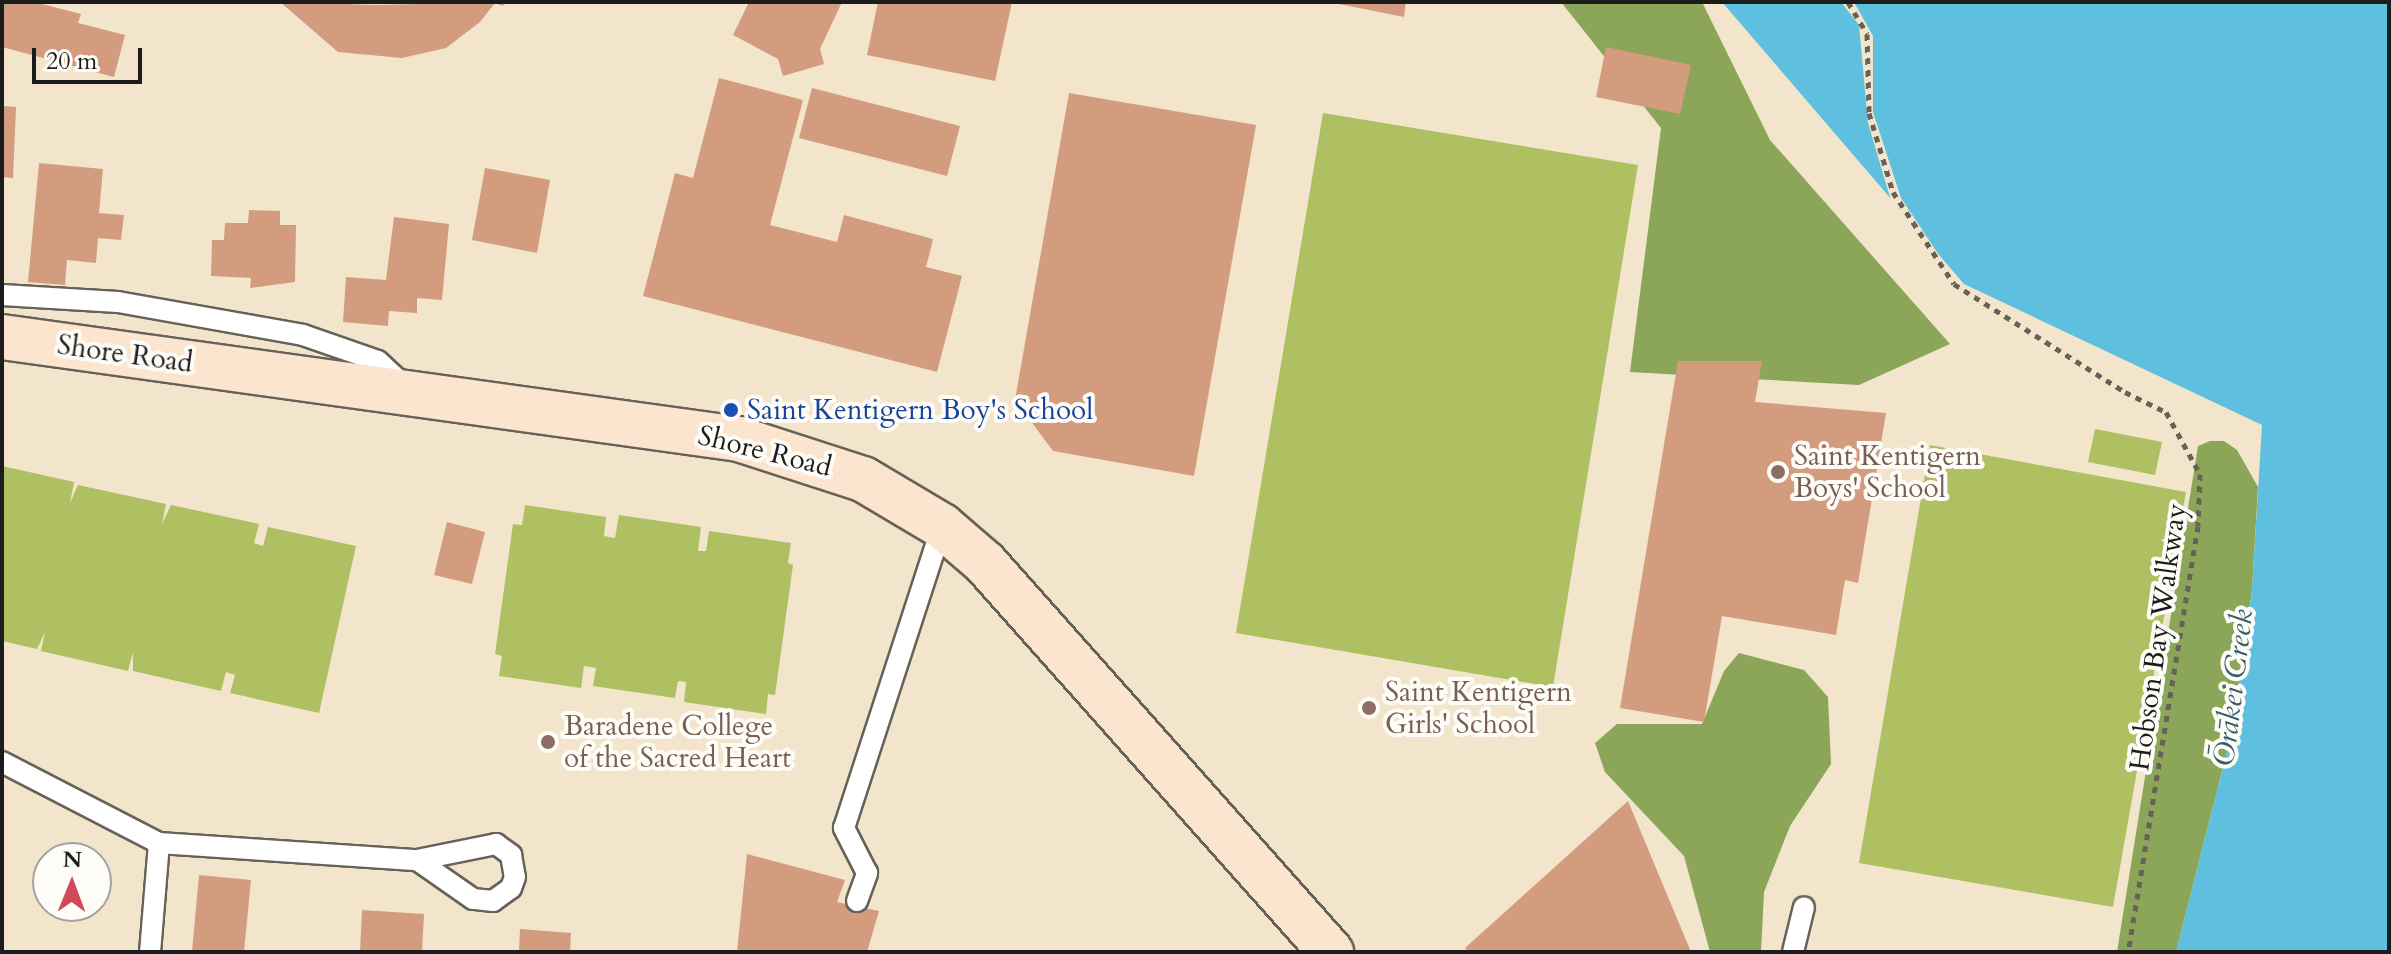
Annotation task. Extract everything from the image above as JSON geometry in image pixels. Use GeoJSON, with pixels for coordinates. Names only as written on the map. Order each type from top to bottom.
{"type":"FeatureCollection","features":[{"type":"Feature","properties":{"kind":"main road","name":"Shore Road"},"geometry":{"type":"LineString","coordinates":[[2,337],[739,439],[863,479],[942,526],[1037,615],[1331,952]]}},
{"type":"Feature","properties":{"kind":"lane"},"geometry":{"type":"LineString","coordinates":[[2,295],[118,302],[303,335],[378,361],[413,394]]}},
{"type":"Feature","properties":{"kind":"lane"},"geometry":{"type":"LineString","coordinates":[[857,901],[867,873],[844,828],[942,526]]}},
{"type":"Feature","properties":{"kind":"lane"},"geometry":{"type":"LineString","coordinates":[[2,762],[159,843],[417,860]]}},
{"type":"Feature","properties":{"kind":"lane"},"geometry":{"type":"LineString","coordinates":[[150,952],[159,843]]}},
{"type":"Feature","properties":{"kind":"lane"},"geometry":{"type":"LineString","coordinates":[[1793,952],[1804,907]]}},
{"type":"Feature","properties":{"kind":"path","name":"Hobson Bay Walkway"},"geometry":{"type":"LineString","coordinates":[[1848,2],[1867,34],[1869,113],[1893,192],[1954,284],[2166,412],[2200,474],[2194,557],[2128,952]]}},
{"type":"Feature","properties":{"kind":"green space"},"geometry":{"type":"Polygon","coordinates":[[[1561,2],[1702,2],[1770,140],[1950,344],[1859,385],[1630,372],[1661,128],[1561,2]]]}},
{"type":"Feature","properties":{"kind":"green space"},"geometry":{"type":"Polygon","coordinates":[[[1323,113],[1638,165],[1553,687],[1236,633],[1323,113]]]}},
{"type":"Feature","properties":{"kind":"green space"},"geometry":{"type":"Polygon","coordinates":[[[2095,429],[2162,442],[2155,475],[2088,462],[2095,429]]]}},
{"type":"Feature","properties":{"kind":"green space"},"geometry":{"type":"Polygon","coordinates":[[[2210,441],[2224,441],[2237,450],[2258,487],[2252,590],[2232,732],[2176,952],[2117,952],[2198,446],[2210,441]]]}},
{"type":"Feature","properties":{"kind":"green space"},"geometry":{"type":"Polygon","coordinates":[[[1930,445],[2186,492],[2113,907],[1859,863],[1930,445]]]}},
{"type":"Feature","properties":{"kind":"green space"},"geometry":{"type":"Polygon","coordinates":[[[2,466],[74,482],[70,503],[78,485],[166,504],[162,524],[171,505],[259,524],[254,543],[263,546],[268,527],[356,546],[319,713],[230,693],[235,675],[226,672],[221,691],[133,671],[133,652],[128,671],[41,651],[45,632],[37,649],[2,641],[2,466]]]}},
{"type":"Feature","properties":{"kind":"green space"},"geometry":{"type":"Polygon","coordinates":[[[525,505],[606,517],[604,536],[615,538],[619,515],[701,527],[698,551],[706,551],[709,531],[791,543],[788,563],[793,565],[775,695],[768,694],[766,714],[684,702],[686,682],[678,681],[675,698],[593,686],[596,668],[584,666],[581,688],[499,676],[502,656],[495,654],[513,524],[522,525],[525,505]]]}},
{"type":"Feature","properties":{"kind":"green space"},"geometry":{"type":"Polygon","coordinates":[[[1739,653],[1804,670],[1828,697],[1831,764],[1790,826],[1764,892],[1761,952],[1710,952],[1684,856],[1605,772],[1595,743],[1617,724],[1702,724],[1724,671],[1739,653]]]}},
{"type":"Feature","properties":{"kind":"water"},"geometry":{"type":"Polygon","coordinates":[[[1722,2],[2389,2],[2389,952],[2176,952],[2232,732],[2252,590],[2262,425],[1964,284],[1722,2]]]}},
{"type":"Feature","properties":{"kind":"pier"},"geometry":{"type":"Polygon","coordinates":[[[1841,2],[1854,2],[1873,36],[1873,112],[1901,198],[1957,282],[1892,204],[1868,123],[1859,25],[1841,2]]]}},
{"type":"Feature","properties":{"kind":"building"},"geometry":{"type":"Polygon","coordinates":[[[2,2],[34,2],[81,14],[78,23],[125,35],[114,77],[2,47],[2,2]]]}},
{"type":"Feature","properties":{"kind":"building"},"geometry":{"type":"Polygon","coordinates":[[[280,2],[377,5],[505,2],[503,6],[495,3],[480,22],[446,48],[402,58],[338,52],[280,2]]]}},
{"type":"Feature","properties":{"kind":"building"},"geometry":{"type":"Polygon","coordinates":[[[749,2],[842,2],[820,49],[824,64],[783,76],[778,59],[733,35],[749,2]]]}},
{"type":"Feature","properties":{"kind":"building"},"geometry":{"type":"Polygon","coordinates":[[[878,2],[1012,2],[995,81],[867,55],[878,2]]]}},
{"type":"Feature","properties":{"kind":"building"},"geometry":{"type":"Polygon","coordinates":[[[1329,2],[1406,2],[1404,17],[1329,2]]]}},
{"type":"Feature","properties":{"kind":"building"},"geometry":{"type":"Polygon","coordinates":[[[1606,47],[1691,65],[1680,114],[1596,97],[1606,47]]]}},
{"type":"Feature","properties":{"kind":"building"},"geometry":{"type":"Polygon","coordinates":[[[719,78],[803,100],[770,225],[837,242],[844,215],[933,239],[926,267],[962,276],[937,372],[643,296],[675,173],[693,178],[719,78]]]}},
{"type":"Feature","properties":{"kind":"building"},"geometry":{"type":"Polygon","coordinates":[[[812,88],[960,126],[947,176],[799,138],[812,88]]]}},
{"type":"Feature","properties":{"kind":"building"},"geometry":{"type":"Polygon","coordinates":[[[1069,93],[1256,125],[1194,476],[1053,451],[1015,400],[1069,93]]]}},
{"type":"Feature","properties":{"kind":"building"},"geometry":{"type":"Polygon","coordinates":[[[2,106],[16,107],[13,178],[2,177],[2,106]]]}},
{"type":"Feature","properties":{"kind":"building"},"geometry":{"type":"Polygon","coordinates":[[[39,163],[103,169],[99,213],[124,215],[121,240],[98,238],[96,263],[67,260],[65,285],[28,282],[39,163]]]}},
{"type":"Feature","properties":{"kind":"building"},"geometry":{"type":"Polygon","coordinates":[[[485,168],[550,180],[537,253],[472,240],[485,168]]]}},
{"type":"Feature","properties":{"kind":"building"},"geometry":{"type":"Polygon","coordinates":[[[249,210],[280,211],[280,225],[296,225],[295,282],[250,288],[251,278],[211,276],[212,240],[224,240],[225,223],[248,223],[249,210]]]}},
{"type":"Feature","properties":{"kind":"building"},"geometry":{"type":"Polygon","coordinates":[[[394,217],[449,224],[442,300],[417,298],[417,313],[389,311],[388,326],[343,322],[346,277],[386,280],[394,217]]]}},
{"type":"Feature","properties":{"kind":"building"},"geometry":{"type":"Polygon","coordinates":[[[1678,361],[1762,361],[1755,402],[1886,413],[1858,583],[1845,580],[1836,635],[1722,616],[1704,722],[1620,708],[1678,361]]]}},
{"type":"Feature","properties":{"kind":"building"},"geometry":{"type":"Polygon","coordinates":[[[447,522],[485,532],[472,584],[434,575],[447,522]]]}},
{"type":"Feature","properties":{"kind":"building"},"geometry":{"type":"Polygon","coordinates":[[[1628,801],[1691,952],[1469,952],[1465,948],[1628,801]]]}},
{"type":"Feature","properties":{"kind":"building"},"geometry":{"type":"Polygon","coordinates":[[[747,854],[845,880],[837,902],[879,911],[867,952],[737,952],[747,854]]]}},
{"type":"Feature","properties":{"kind":"building"},"geometry":{"type":"Polygon","coordinates":[[[199,875],[251,880],[244,952],[192,952],[199,875]]]}},
{"type":"Feature","properties":{"kind":"building"},"geometry":{"type":"Polygon","coordinates":[[[362,910],[424,914],[422,952],[360,952],[362,910]]]}},
{"type":"Feature","properties":{"kind":"building"},"geometry":{"type":"Polygon","coordinates":[[[520,929],[571,933],[570,952],[519,952],[520,929]]]}},
{"type":"Feature","properties":{"kind":"place","name":"Saint Kentigern Boy's School"},"geometry":{"type":"Point","coordinates":[731,410]}},
{"type":"Feature","properties":{"kind":"place","name":"Saint Kentigern Boys' School"},"geometry":{"type":"Point","coordinates":[1778,472]}},
{"type":"Feature","properties":{"kind":"place","name":"Saint Kentigern Girls' School"},"geometry":{"type":"Point","coordinates":[1369,708]}},
{"type":"Feature","properties":{"kind":"place","name":"Baradene College of the Sacred Heart"},"geometry":{"type":"Point","coordinates":[548,742]}},
{"type":"Feature","properties":{"kind":"water label","name":"Ōrākei Creek"},"geometry":{"type":"Point","coordinates":[2234,688]}}]}
